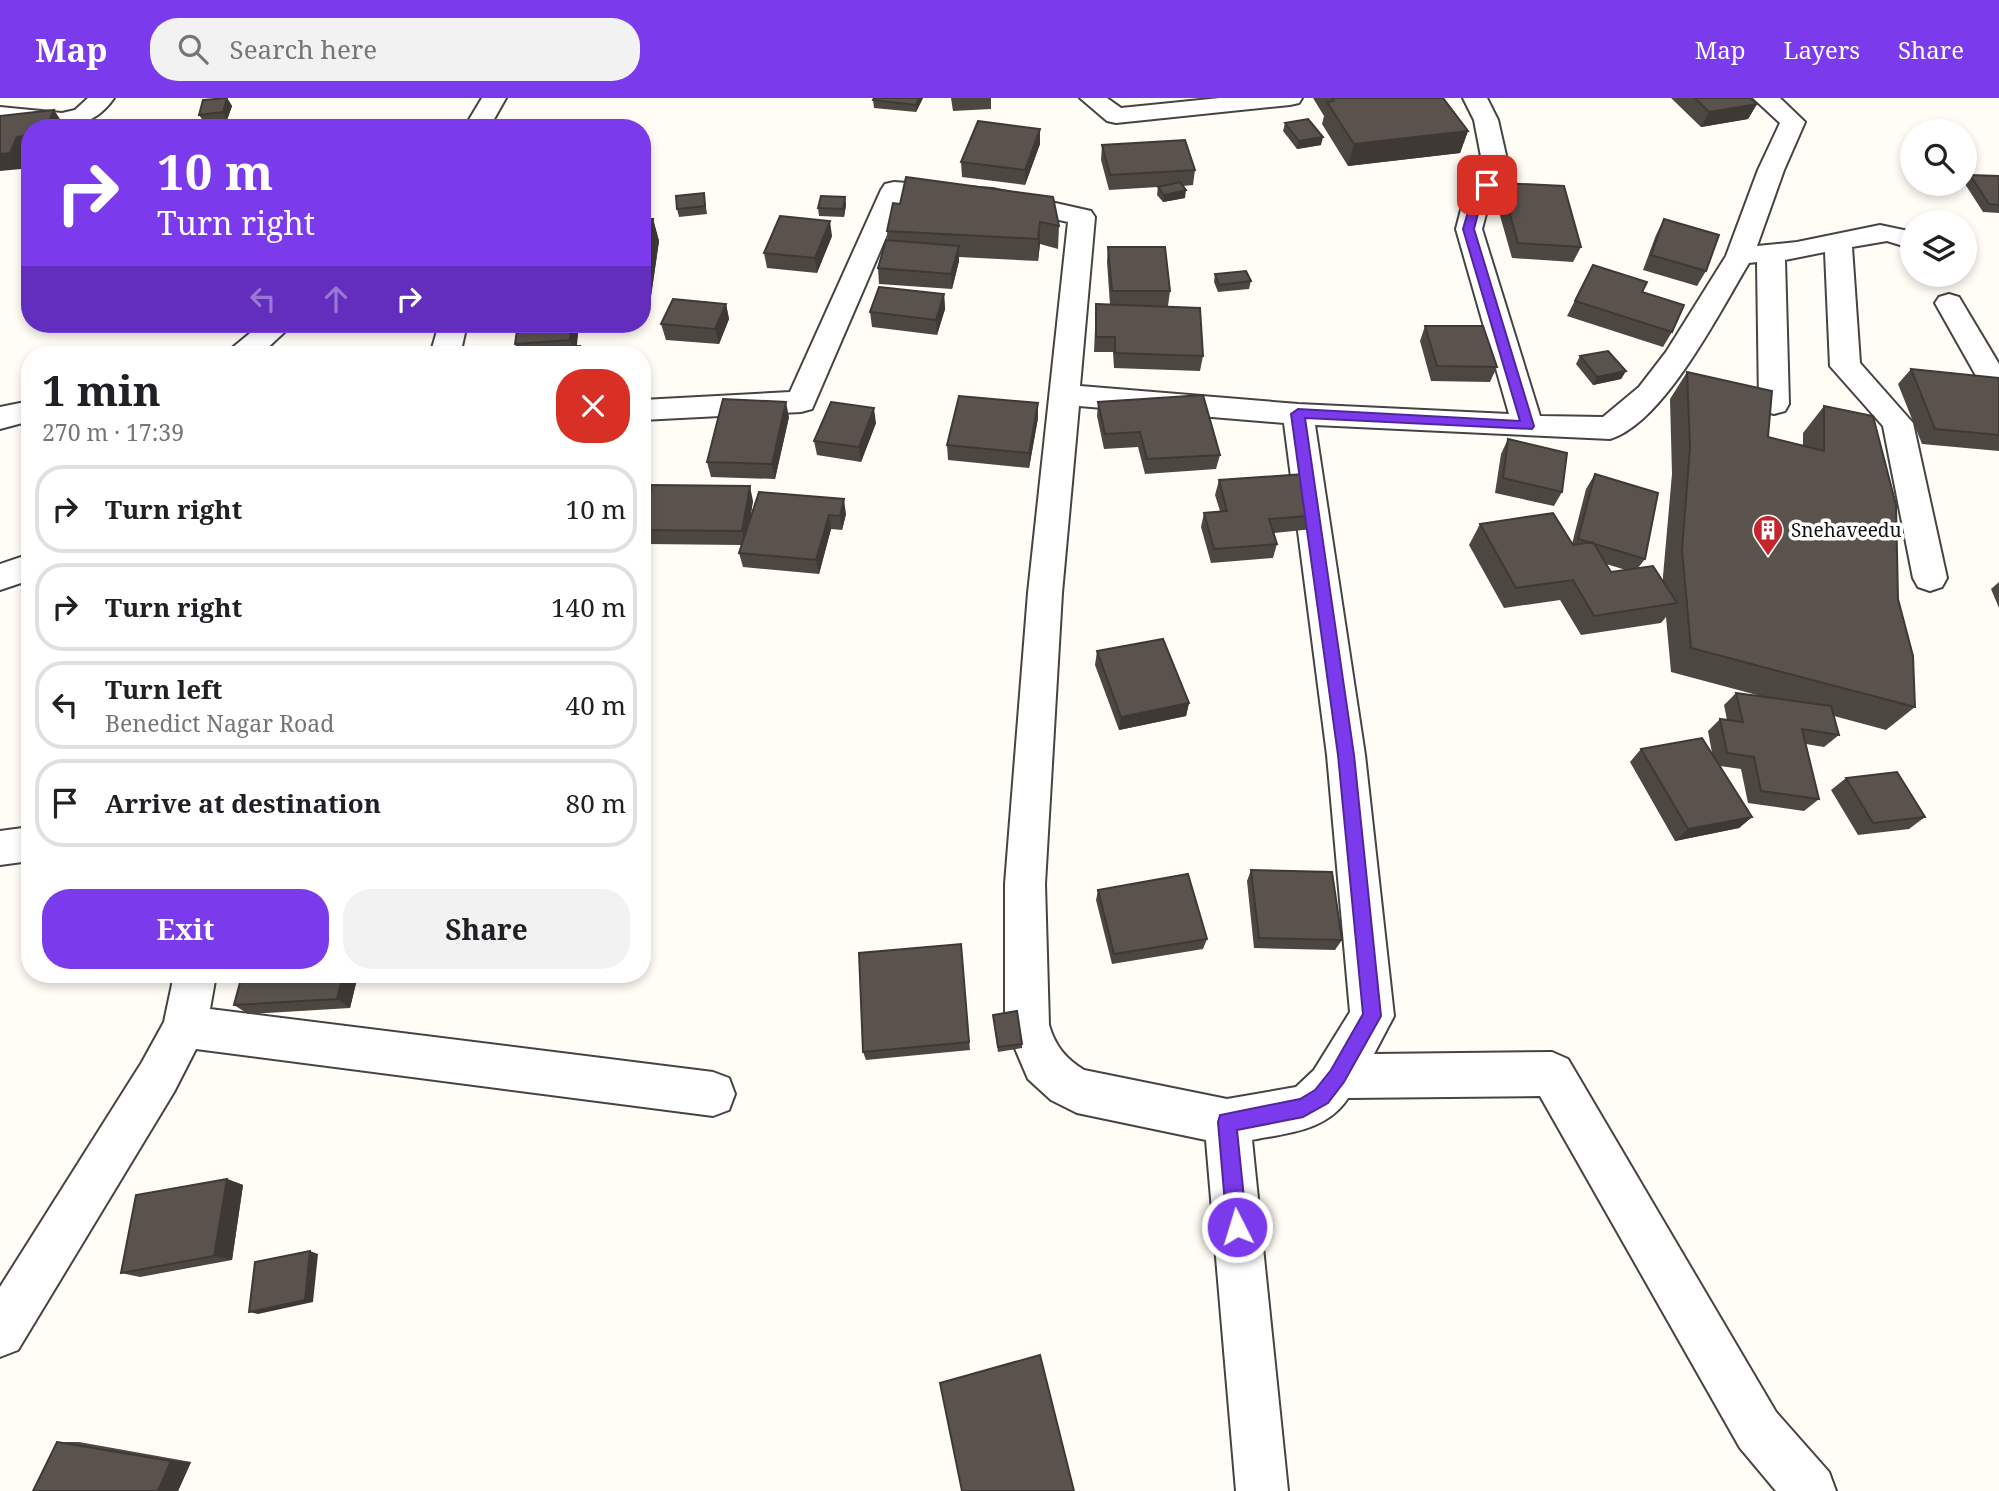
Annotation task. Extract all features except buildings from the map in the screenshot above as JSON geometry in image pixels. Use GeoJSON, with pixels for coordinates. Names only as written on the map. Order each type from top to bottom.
{"type":"FeatureCollection","features":[{"type":"Feature","properties":{"kind":"street"},"geometry":{"type":"LineString","coordinates":[[67,119],[83,116],[102,98]]}},
{"type":"Feature","properties":{"kind":"street"},"geometry":{"type":"LineString","coordinates":[[482,119],[495,98]]}},
{"type":"Feature","properties":{"kind":"street"},"geometry":{"type":"LineString","coordinates":[[1092,98],[1116,116],[1290,98]]}},
{"type":"Feature","properties":{"kind":"street"},"geometry":{"type":"LineString","coordinates":[[1475,98],[1486,120],[1497,173],[1477,198],[1469,229],[1528,426]]}},
{"type":"Feature","properties":{"kind":"street"},"geometry":{"type":"LineString","coordinates":[[1064,395],[1298,414],[1610,428],[1650,394],[1676,359],[1740,256],[1771,170],[1793,122],[1765,98]]}},
{"type":"Feature","properties":{"kind":"street"},"geometry":{"type":"LineString","coordinates":[[0,114],[52,119]]}},
{"type":"Feature","properties":{"kind":"street"},"geometry":{"type":"LineString","coordinates":[[651,410],[801,402],[894,190],[993,197],[1082,217],[1045,593],[1025,884],[1027,1025],[1033,1047],[1041,1061],[1056,1080],[1077,1091],[1227,1122],[1303,1108],[1321,1097],[1337,1076],[1372,1016],[1346,755],[1298,414]]}},
{"type":"Feature","properties":{"kind":"street"},"geometry":{"type":"LineString","coordinates":[[1740,256],[1797,250],[1838,240],[1889,233],[1900,237]]}},
{"type":"Feature","properties":{"kind":"street"},"geometry":{"type":"LineString","coordinates":[[1838,240],[1845,366],[1898,423],[1930,578]]}},
{"type":"Feature","properties":{"kind":"street"},"geometry":{"type":"LineString","coordinates":[[1771,253],[1774,404]]}},
{"type":"Feature","properties":{"kind":"street"},"geometry":{"type":"LineString","coordinates":[[1942,287],[1999,390]]}},
{"type":"Feature","properties":{"kind":"street"},"geometry":{"type":"LineString","coordinates":[[1950,303],[1999,337]]}},
{"type":"Feature","properties":{"kind":"street"},"geometry":{"type":"LineString","coordinates":[[253,346],[268,333]]}},
{"type":"Feature","properties":{"kind":"street"},"geometry":{"type":"LineString","coordinates":[[0,418],[21,413]]}},
{"type":"Feature","properties":{"kind":"street"},"geometry":{"type":"LineString","coordinates":[[0,577],[21,570]]}},
{"type":"Feature","properties":{"kind":"street"},"geometry":{"type":"LineString","coordinates":[[0,848],[21,845]]}},
{"type":"Feature","properties":{"kind":"street"},"geometry":{"type":"LineString","coordinates":[[0,1332],[158,1077],[185,1027],[193,983]]}},
{"type":"Feature","properties":{"kind":"street"},"geometry":{"type":"LineString","coordinates":[[185,1027],[713,1094]]}},
{"type":"Feature","properties":{"kind":"street"},"geometry":{"type":"LineString","coordinates":[[1337,1076],[1552,1074],[1758,1430],[1810,1491]]}},
{"type":"Feature","properties":{"kind":"street"},"geometry":{"type":"LineString","coordinates":[[1227,1122],[1262,1491]]}},
{"type":"Feature","properties":{"kind":"place","name":"Snehaveedu"},"geometry":{"type":"Point","coordinates":[1768,557]}},
{"type":"Feature","properties":{"kind":"route"},"geometry":{"type":"LineString","coordinates":[[1237,1227],[1227,1122],[1303,1108],[1321,1097],[1337,1076],[1372,1016],[1346,755],[1298,414],[1528,426],[1469,229],[1477,198],[1487,185]]}}]}
